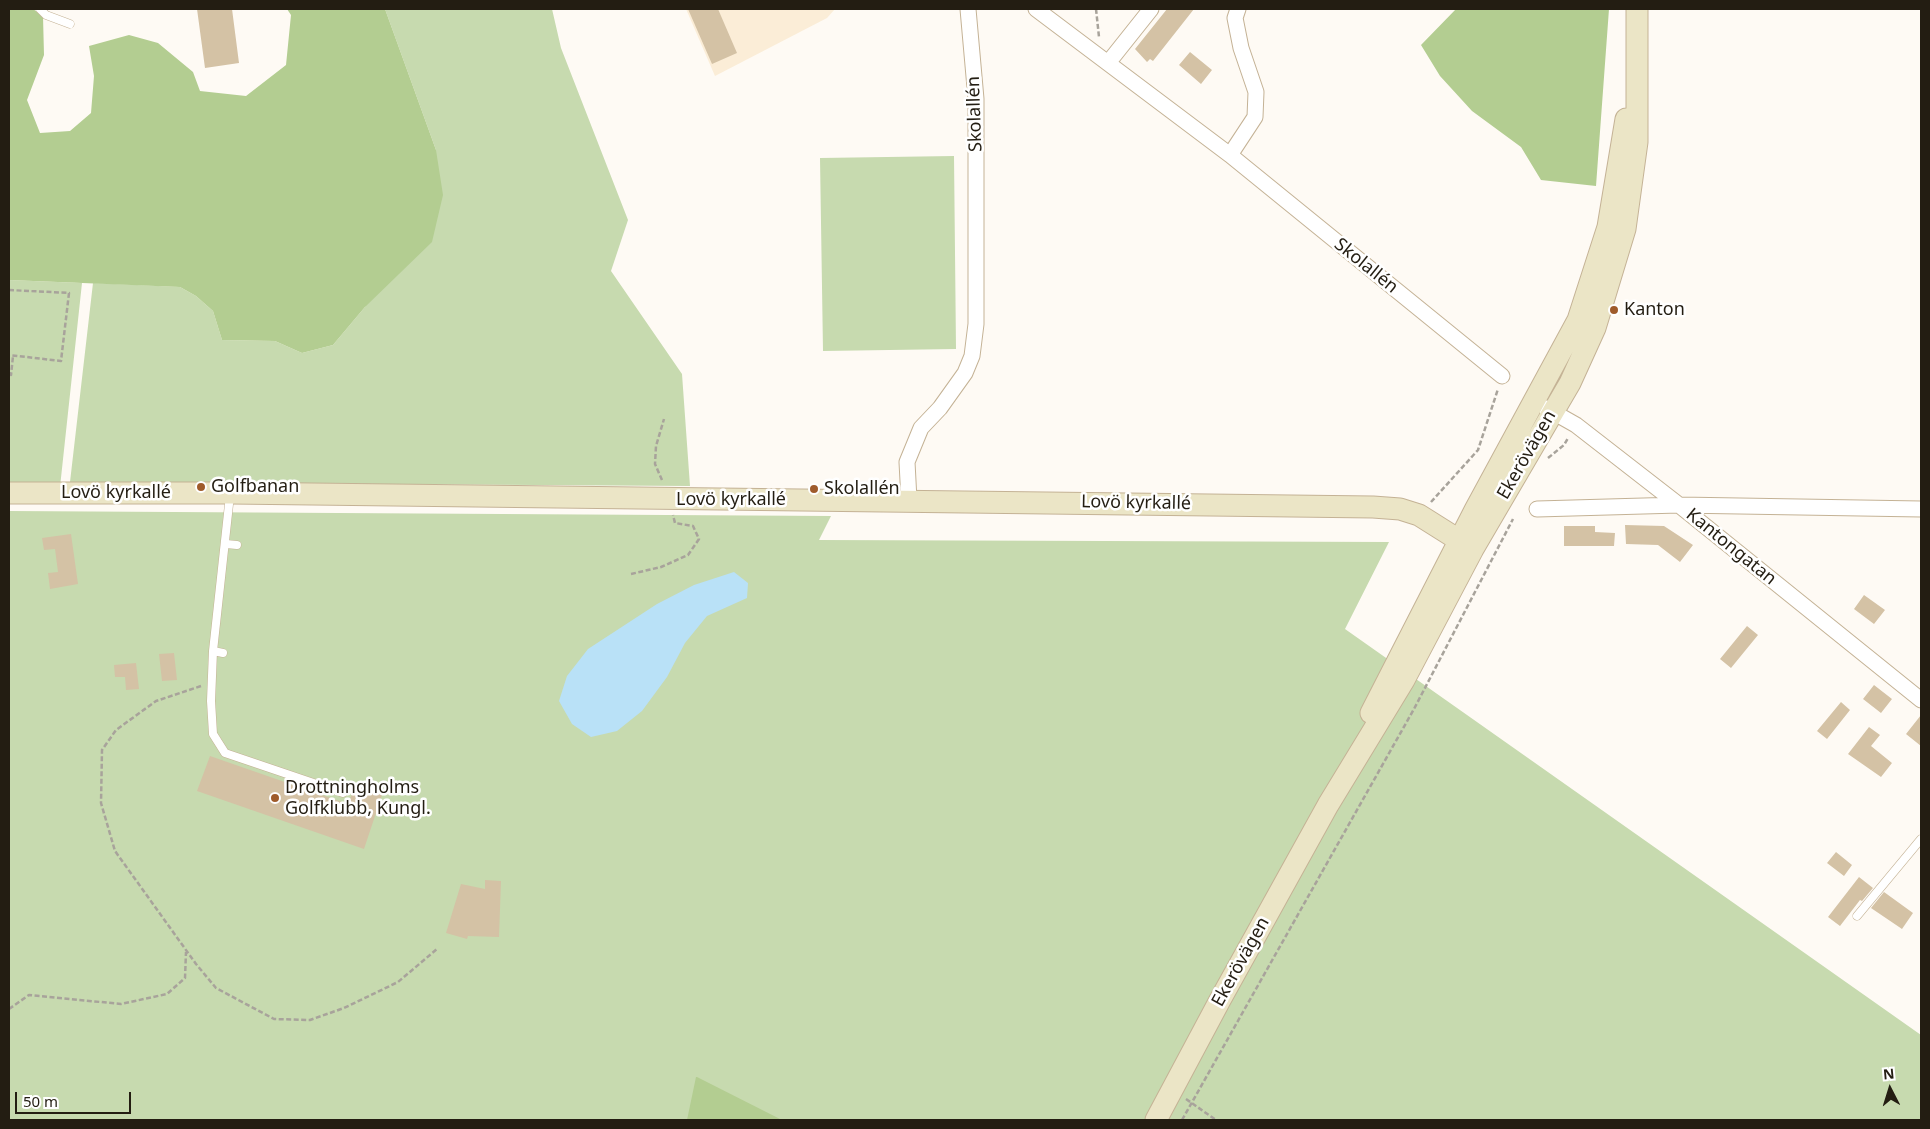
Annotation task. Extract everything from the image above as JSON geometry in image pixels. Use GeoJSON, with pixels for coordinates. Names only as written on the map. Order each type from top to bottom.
{"type":"FeatureCollection","features":[{"type":"Feature","properties":{"kind":"street","name":"Skolallén"},"geometry":{"type":"LineString","coordinates":[[909,500],[907,462],[921,428],[940,408],[960,380],[972,356],[976,324],[976,99],[968,9]]}},
{"type":"Feature","properties":{"kind":"street","name":"Skolallén"},"geometry":{"type":"LineString","coordinates":[[1036,9],[1230,155],[1502,376]]}},
{"type":"Feature","properties":{"kind":"street"},"geometry":{"type":"LineString","coordinates":[[1105,60],[1150,9]]}},
{"type":"Feature","properties":{"kind":"street"},"geometry":{"type":"LineString","coordinates":[[1230,155],[1255,118],[1256,92],[1241,48],[1235,18],[1238,9]]}},
{"type":"Feature","properties":{"kind":"street","name":"Ekerövägen"},"geometry":{"type":"LineString","coordinates":[[1156,1120],[1328,805],[1404,680],[1466,545],[1544,406],[1578,320],[1608,227],[1622,139],[1636,74],[1637,9]]}},
{"type":"Feature","properties":{"kind":"street","name":"Kantongatan"},"geometry":{"type":"LineString","coordinates":[[1544,406],[1576,425],[1679,505],[1921,700]]}},
{"type":"Feature","properties":{"kind":"street","name":"Lovö kyrkallé"},"geometry":{"type":"LineString","coordinates":[[9,493],[230,493],[670,500],[909,500],[1373,507],[1400,509],[1418,515],[1466,545]]}},
{"type":"Feature","properties":{"kind":"street"},"geometry":{"type":"LineString","coordinates":[[1537,509],[1679,505],[1921,509]]}},
{"type":"Feature","properties":{"kind":"lane"},"geometry":{"type":"LineString","coordinates":[[40,9],[46,14],[70,24]]}},
{"type":"Feature","properties":{"kind":"lane"},"geometry":{"type":"LineString","coordinates":[[230,493],[213,651],[211,682],[213,734],[225,753],[342,793]]}},
{"type":"Feature","properties":{"kind":"lane"},"geometry":{"type":"LineString","coordinates":[[226,544],[238,545]]}},
{"type":"Feature","properties":{"kind":"lane"},"geometry":{"type":"LineString","coordinates":[[213,651],[223,653]]}},
{"type":"Feature","properties":{"kind":"lane"},"geometry":{"type":"LineString","coordinates":[[1857,916],[1921,839]]}},
{"type":"Feature","properties":{"kind":"path"},"geometry":{"type":"LineString","coordinates":[[1096,9],[1105,60]]}},
{"type":"Feature","properties":{"kind":"path"},"geometry":{"type":"LineString","coordinates":[[9,290],[69,293],[61,361],[9,355]]}},
{"type":"Feature","properties":{"kind":"path"},"geometry":{"type":"LineString","coordinates":[[9,374],[11,375],[13,356]]}},
{"type":"Feature","properties":{"kind":"path"},"geometry":{"type":"LineString","coordinates":[[1418,515],[1478,450],[1502,376]]}},
{"type":"Feature","properties":{"kind":"path"},"geometry":{"type":"LineString","coordinates":[[631,574],[661,567],[688,555],[699,539],[693,526],[674,523],[670,491],[655,464],[656,446],[664,419]]}},
{"type":"Feature","properties":{"kind":"path"},"geometry":{"type":"LineString","coordinates":[[1542,463],[1564,445],[1576,425]]}},
{"type":"Feature","properties":{"kind":"path"},"geometry":{"type":"LineString","coordinates":[[1182,1120],[1414,709],[1515,516]]}},
{"type":"Feature","properties":{"kind":"path"},"geometry":{"type":"LineString","coordinates":[[211,682],[156,701],[116,730],[102,750],[101,802],[115,851],[186,950],[216,988],[274,1019],[310,1020],[344,1008],[398,982],[437,949]]}},
{"type":"Feature","properties":{"kind":"path"},"geometry":{"type":"LineString","coordinates":[[9,1009],[29,994],[121,1004],[167,994],[185,978],[186,950]]}},
{"type":"Feature","properties":{"kind":"path"},"geometry":{"type":"LineString","coordinates":[[1173,1090],[1216,1120]]}},
{"type":"Feature","properties":{"kind":"shaded area"},"geometry":{"type":"Polygon","coordinates":[[[686,9],[835,9],[827,18],[715,76],[686,9]]]}},
{"type":"Feature","properties":{"kind":"green space"},"geometry":{"type":"Polygon","coordinates":[[[9,9],[33,9],[43,16],[44,55],[27,100],[40,133],[70,131],[91,113],[94,76],[89,46],[129,35],[158,43],[193,72],[200,91],[246,96],[286,65],[291,15],[287,9],[385,9],[436,150],[443,195],[432,242],[365,307],[333,345],[302,353],[275,341],[222,340],[213,311],[196,296],[180,287],[9,280],[9,9]]]}},
{"type":"Feature","properties":{"kind":"green space"},"geometry":{"type":"Polygon","coordinates":[[[385,9],[552,9],[561,48],[628,220],[611,271],[682,374],[690,486],[70,482],[93,283],[180,287],[196,296],[213,311],[222,340],[275,341],[302,353],[333,345],[365,307],[436,150],[385,9]]]}},
{"type":"Feature","properties":{"kind":"green space"},"geometry":{"type":"Polygon","coordinates":[[[1456,9],[1609,9],[1596,186],[1541,180],[1521,147],[1472,111],[1440,76],[1421,45],[1456,9]]]}},
{"type":"Feature","properties":{"kind":"green space"},"geometry":{"type":"Polygon","coordinates":[[[954,156],[956,349],[823,351],[820,158],[954,156]]]}},
{"type":"Feature","properties":{"kind":"green space"},"geometry":{"type":"Polygon","coordinates":[[[9,280],[82,283],[60,487],[9,484],[9,280]]]}},
{"type":"Feature","properties":{"kind":"green space"},"geometry":{"type":"Polygon","coordinates":[[[9,511],[831,516],[819,540],[1389,542],[1345,629],[1921,1035],[1921,1120],[9,1120],[9,511]]]}},
{"type":"Feature","properties":{"kind":"green space"},"geometry":{"type":"Polygon","coordinates":[[[697,1077],[782,1120],[687,1120],[697,1077]]]}},
{"type":"Feature","properties":{"kind":"water"},"geometry":{"type":"Polygon","coordinates":[[[734,572],[748,583],[747,598],[707,616],[685,643],[667,677],[642,711],[617,731],[591,737],[572,724],[559,701],[567,676],[588,649],[657,604],[694,585],[734,572]]]}},
{"type":"Feature","properties":{"kind":"building"},"geometry":{"type":"Polygon","coordinates":[[[197,9],[232,9],[239,63],[205,68],[197,9]]]}},
{"type":"Feature","properties":{"kind":"building"},"geometry":{"type":"Polygon","coordinates":[[[688,9],[718,9],[737,53],[712,64],[688,9]]]}},
{"type":"Feature","properties":{"kind":"building"},"geometry":{"type":"Polygon","coordinates":[[[1167,9],[1194,9],[1153,61],[1150,59],[1147,62],[1135,49],[1167,9]]]}},
{"type":"Feature","properties":{"kind":"building"},"geometry":{"type":"Polygon","coordinates":[[[1190,52],[1212,70],[1201,84],[1179,65],[1190,52]]]}},
{"type":"Feature","properties":{"kind":"building"},"geometry":{"type":"Polygon","coordinates":[[[1625,525],[1664,526],[1693,545],[1680,562],[1658,545],[1626,544],[1625,525]]]}},
{"type":"Feature","properties":{"kind":"building"},"geometry":{"type":"Polygon","coordinates":[[[1564,526],[1595,526],[1595,532],[1615,533],[1614,546],[1564,546],[1564,526]]]}},
{"type":"Feature","properties":{"kind":"building"},"geometry":{"type":"Polygon","coordinates":[[[71,534],[78,584],[50,589],[48,573],[58,572],[55,549],[44,550],[42,538],[71,534]]]}},
{"type":"Feature","properties":{"kind":"building"},"geometry":{"type":"Polygon","coordinates":[[[1864,595],[1885,610],[1874,624],[1854,609],[1864,595]]]}},
{"type":"Feature","properties":{"kind":"building"},"geometry":{"type":"Polygon","coordinates":[[[1747,626],[1758,635],[1731,668],[1720,659],[1747,626]]]}},
{"type":"Feature","properties":{"kind":"building"},"geometry":{"type":"Polygon","coordinates":[[[174,653],[177,680],[162,681],[159,654],[174,653]]]}},
{"type":"Feature","properties":{"kind":"building"},"geometry":{"type":"Polygon","coordinates":[[[136,663],[139,689],[126,690],[125,677],[115,677],[114,665],[136,663]]]}},
{"type":"Feature","properties":{"kind":"building"},"geometry":{"type":"Polygon","coordinates":[[[1874,685],[1892,699],[1881,713],[1863,699],[1874,685]]]}},
{"type":"Feature","properties":{"kind":"building"},"geometry":{"type":"Polygon","coordinates":[[[1841,702],[1850,710],[1827,739],[1817,731],[1841,702]]]}},
{"type":"Feature","properties":{"kind":"building"},"geometry":{"type":"Polygon","coordinates":[[[1921,715],[1921,746],[1906,734],[1921,715]]]}},
{"type":"Feature","properties":{"kind":"building"},"geometry":{"type":"Polygon","coordinates":[[[1869,727],[1880,735],[1871,746],[1892,763],[1881,777],[1848,754],[1869,727]]]}},
{"type":"Feature","properties":{"kind":"building","name":"Drottningholms Golfklubb, Kungl."},"geometry":{"type":"Polygon","coordinates":[[[210,756],[348,804],[356,783],[383,792],[364,849],[197,791],[210,756]]]}},
{"type":"Feature","properties":{"kind":"building"},"geometry":{"type":"Polygon","coordinates":[[[1836,852],[1852,865],[1844,876],[1827,863],[1836,852]]]}},
{"type":"Feature","properties":{"kind":"building"},"geometry":{"type":"Polygon","coordinates":[[[1859,877],[1873,888],[1862,901],[1860,900],[1840,926],[1828,917],[1859,877]]]}},
{"type":"Feature","properties":{"kind":"building"},"geometry":{"type":"Polygon","coordinates":[[[485,880],[501,881],[499,937],[468,936],[467,939],[446,933],[461,884],[485,889],[485,880]]]}},
{"type":"Feature","properties":{"kind":"building"},"geometry":{"type":"Polygon","coordinates":[[[1884,892],[1913,913],[1902,929],[1871,908],[1884,892]]]}},
{"type":"Feature","properties":{"kind":"place","name":"Kanton"},"geometry":{"type":"Point","coordinates":[1614,310]}},
{"type":"Feature","properties":{"kind":"place","name":"Golfbanan"},"geometry":{"type":"Point","coordinates":[201,487]}},
{"type":"Feature","properties":{"kind":"place","name":"Skolallén"},"geometry":{"type":"Point","coordinates":[814,489]}},
{"type":"Feature","properties":{"kind":"place","name":"Drottningholms Golfklubb, Kungl."},"geometry":{"type":"Point","coordinates":[275,798]}}]}
